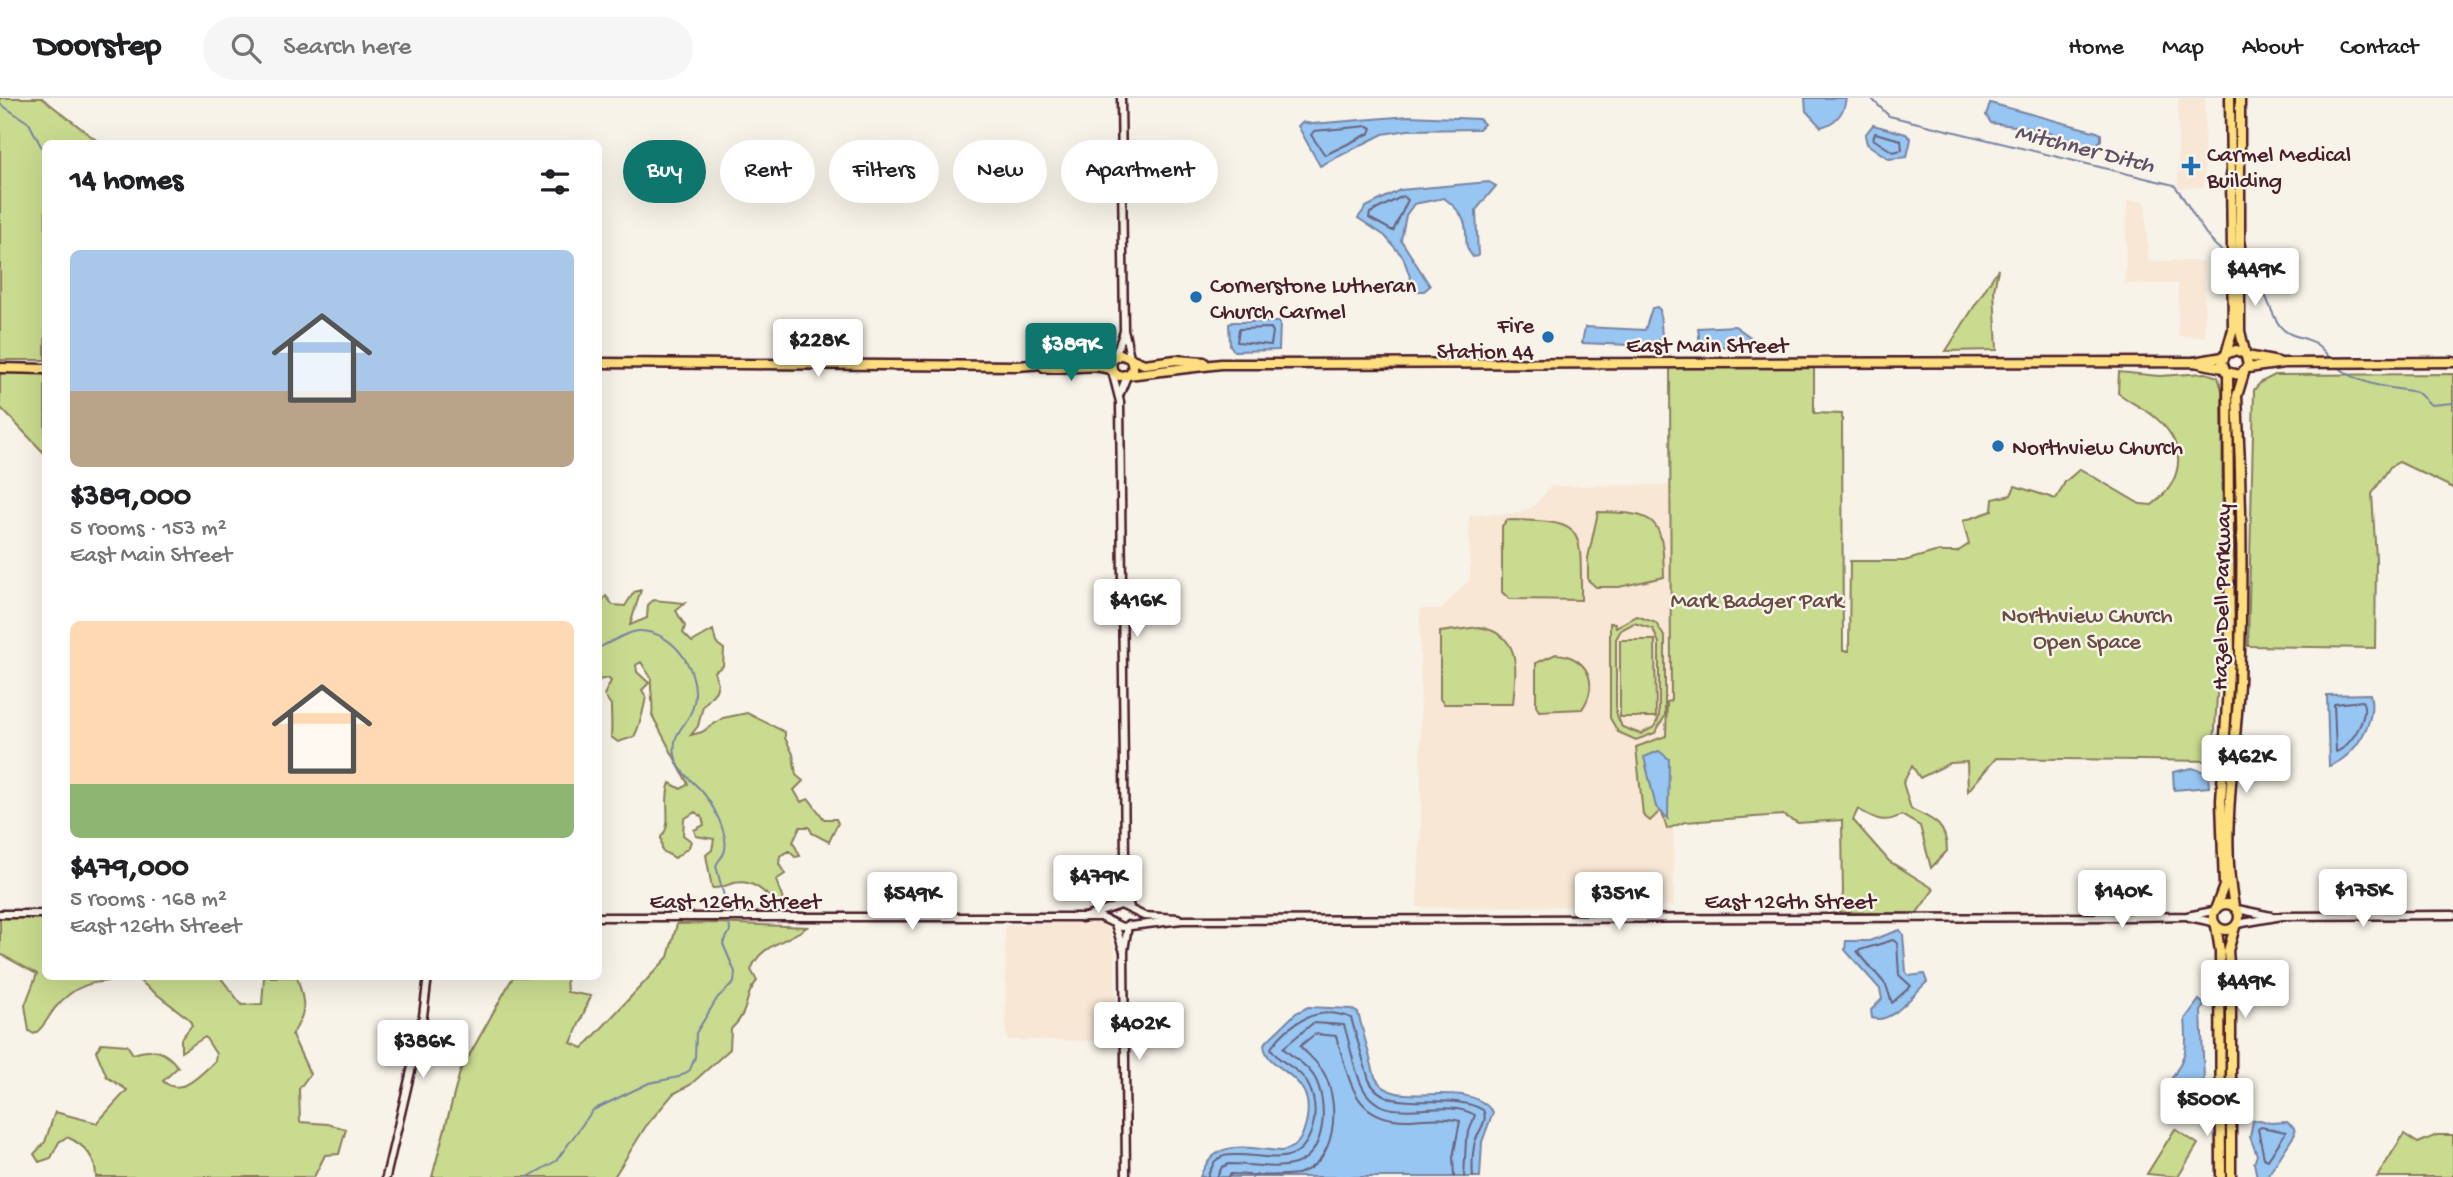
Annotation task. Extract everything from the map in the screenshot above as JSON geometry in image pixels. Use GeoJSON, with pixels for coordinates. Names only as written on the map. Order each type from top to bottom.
{"type":"FeatureCollection","features":[{"type":"Feature","properties":{"kind":"main road"},"geometry":{"type":"LineString","coordinates":[[2230,98],[2230,263],[2233,329],[2224,355],[2225,371],[2238,376],[2246,370],[2284,363],[2453,362]]}},
{"type":"Feature","properties":{"kind":"main road"},"geometry":{"type":"LineString","coordinates":[[2239,98],[2241,338],[2246,355],[2246,370]]}},
{"type":"Feature","properties":{"kind":"main road"},"geometry":{"type":"LineString","coordinates":[[2224,355],[2236,350],[2246,355],[2284,363]]}},
{"type":"Feature","properties":{"kind":"main road"},"geometry":{"type":"LineString","coordinates":[[602,363],[1037,366],[1123,354],[1131,358],[1133,369],[1127,375],[1119,376],[1100,366],[1059,369],[1037,366]]}},
{"type":"Feature","properties":{"kind":"main road","name":"East Main Street"},"geometry":{"type":"LineString","coordinates":[[1127,375],[1172,367],[1221,364],[2194,362],[2224,355]]}},
{"type":"Feature","properties":{"kind":"main road"},"geometry":{"type":"LineString","coordinates":[[1112,371],[1114,357]]}},
{"type":"Feature","properties":{"kind":"main road","name":"East Main Street"},"geometry":{"type":"LineString","coordinates":[[1131,358],[1144,364],[1181,360],[1221,364]]}},
{"type":"Feature","properties":{"kind":"main road","name":"East Main Street"},"geometry":{"type":"LineString","coordinates":[[2194,362],[2225,371]]}},
{"type":"Feature","properties":{"kind":"main road"},"geometry":{"type":"LineString","coordinates":[[0,368],[42,369]]}},
{"type":"Feature","properties":{"kind":"main road","name":"Hazel Dell Parkway"},"geometry":{"type":"LineString","coordinates":[[2235,908],[2231,885],[2231,808],[2241,622],[2237,396],[2246,370]]}},
{"type":"Feature","properties":{"kind":"main road","name":"Hazel Dell Parkway"},"geometry":{"type":"LineString","coordinates":[[2215,909],[2224,886],[2221,801],[2230,654],[2225,371]]}},
{"type":"Feature","properties":{"kind":"main road"},"geometry":{"type":"LineString","coordinates":[[2221,1177],[2220,946],[2215,909],[2225,903],[2235,908],[2236,925],[2228,948],[2231,986],[2231,1177]]}},
{"type":"Feature","properties":{"kind":"main road"},"geometry":{"type":"LineString","coordinates":[[2215,924],[2225,930],[2236,925]]}},
{"type":"Feature","properties":{"kind":"street"},"geometry":{"type":"LineString","coordinates":[[1121,98],[1124,331],[1131,358]]}},
{"type":"Feature","properties":{"kind":"street"},"geometry":{"type":"LineString","coordinates":[[1114,357],[1124,331]]}},
{"type":"Feature","properties":{"kind":"street"},"geometry":{"type":"LineString","coordinates":[[1112,371],[1119,396],[1125,883],[1133,918],[1128,925],[1124,951],[1126,1177]]}},
{"type":"Feature","properties":{"kind":"street"},"geometry":{"type":"LineString","coordinates":[[1119,396],[1127,375]]}},
{"type":"Feature","properties":{"kind":"street"},"geometry":{"type":"LineString","coordinates":[[1124,951],[1111,914],[1125,883]]}},
{"type":"Feature","properties":{"kind":"street"},"geometry":{"type":"LineString","coordinates":[[1116,906],[1124,905],[1131,909]]}},
{"type":"Feature","properties":{"kind":"street","name":"East 126th Street"},"geometry":{"type":"LineString","coordinates":[[1082,918],[1116,906]]}},
{"type":"Feature","properties":{"kind":"street"},"geometry":{"type":"LineString","coordinates":[[2235,908],[2273,917]]}},
{"type":"Feature","properties":{"kind":"street","name":"East 126th Street"},"geometry":{"type":"LineString","coordinates":[[1131,909],[1144,916],[1164,915],[1182,919]]}},
{"type":"Feature","properties":{"kind":"street","name":"East 126th Street"},"geometry":{"type":"LineString","coordinates":[[1128,925],[1182,919],[2187,916],[2215,909]]}},
{"type":"Feature","properties":{"kind":"street"},"geometry":{"type":"LineString","coordinates":[[0,914],[42,914]]}},
{"type":"Feature","properties":{"kind":"street"},"geometry":{"type":"LineString","coordinates":[[2236,925],[2273,917],[2453,915]]}},
{"type":"Feature","properties":{"kind":"street","name":"East 126th Street"},"geometry":{"type":"LineString","coordinates":[[2187,916],[2215,924]]}},
{"type":"Feature","properties":{"kind":"street","name":"East 126th Street"},"geometry":{"type":"LineString","coordinates":[[602,917],[1103,918],[1115,924]]}},
{"type":"Feature","properties":{"kind":"street"},"geometry":{"type":"LineString","coordinates":[[1115,924],[1128,925]]}},
{"type":"Feature","properties":{"kind":"street"},"geometry":{"type":"LineString","coordinates":[[386,1177],[422,1024],[428,980]]}},
{"type":"Feature","properties":{"kind":"shaded area"},"geometry":{"type":"Polygon","coordinates":[[[2178,98],[2205,98],[2204,187],[2178,188],[2178,98]]]}},
{"type":"Feature","properties":{"kind":"shaded area"},"geometry":{"type":"Polygon","coordinates":[[[2127,201],[2145,201],[2148,261],[2204,261],[2205,337],[2178,336],[2178,284],[2125,284],[2127,201]]]}},
{"type":"Feature","properties":{"kind":"shaded area"},"geometry":{"type":"Polygon","coordinates":[[[1671,485],[1674,906],[1417,907],[1421,822],[1420,609],[1441,609],[1470,579],[1469,515],[1519,513],[1535,505],[1550,487],[1556,486],[1671,485]]]}},
{"type":"Feature","properties":{"kind":"shaded area"},"geometry":{"type":"Polygon","coordinates":[[[1100,922],[1109,928],[1115,949],[1116,1041],[1008,1040],[1005,925],[1100,922]]]}},
{"type":"Feature","properties":{"kind":"green space"},"geometry":{"type":"Polygon","coordinates":[[[0,98],[42,98],[96,140],[42,140],[42,360],[0,360],[0,98]]]}},
{"type":"Feature","properties":{"kind":"green space"},"geometry":{"type":"Polygon","coordinates":[[[1998,269],[1994,290],[1997,350],[1946,351],[1998,269]]]}},
{"type":"Feature","properties":{"kind":"green space"},"geometry":{"type":"Polygon","coordinates":[[[1670,366],[1814,366],[1814,413],[1842,414],[1843,651],[1849,651],[1850,561],[1904,561],[1935,552],[1957,552],[1969,544],[1963,521],[1992,511],[1993,499],[2011,495],[2015,486],[2056,499],[2065,482],[2080,469],[2140,504],[2152,505],[2172,483],[2177,471],[2176,448],[2163,425],[2118,393],[2119,372],[2159,376],[2206,373],[2218,377],[2222,390],[2223,597],[2213,761],[1996,758],[1968,791],[1967,762],[1950,763],[1920,778],[1912,766],[1903,783],[1911,809],[1937,824],[1946,842],[1947,851],[1931,868],[1920,826],[1901,815],[1884,820],[1858,809],[1853,820],[1889,861],[1934,889],[1916,914],[1839,912],[1843,898],[1842,820],[1798,823],[1783,815],[1685,822],[1667,829],[1661,810],[1650,821],[1643,815],[1636,747],[1666,736],[1667,702],[1671,701],[1670,366]]]}},
{"type":"Feature","properties":{"kind":"green space"},"geometry":{"type":"Polygon","coordinates":[[[0,372],[42,372],[42,451],[0,407],[0,372]]]}},
{"type":"Feature","properties":{"kind":"green space"},"geometry":{"type":"Polygon","coordinates":[[[2453,374],[2453,488],[2399,462],[2390,467],[2372,494],[2376,559],[2375,648],[2248,646],[2254,390],[2261,382],[2275,375],[2453,374]]]}},
{"type":"Feature","properties":{"kind":"green space"},"geometry":{"type":"Polygon","coordinates":[[[1598,512],[1633,514],[1653,522],[1662,542],[1664,577],[1619,587],[1596,587],[1588,580],[1588,558],[1598,512]]]}},
{"type":"Feature","properties":{"kind":"green space"},"geometry":{"type":"Polygon","coordinates":[[[1507,520],[1551,522],[1565,526],[1573,532],[1580,556],[1581,600],[1509,599],[1502,592],[1502,526],[1507,520]]]}},
{"type":"Feature","properties":{"kind":"green space"},"geometry":{"type":"Polygon","coordinates":[[[641,590],[630,625],[647,618],[648,605],[653,600],[685,603],[676,611],[685,626],[683,633],[692,642],[713,630],[716,643],[724,649],[723,666],[714,672],[718,683],[716,691],[703,706],[698,726],[691,735],[702,732],[723,718],[747,713],[785,732],[793,754],[796,775],[803,781],[794,790],[801,802],[809,799],[824,819],[836,819],[838,823],[829,842],[812,833],[809,827],[800,827],[793,842],[800,856],[795,857],[789,851],[780,856],[779,864],[785,874],[776,880],[783,900],[776,904],[752,884],[740,882],[712,888],[706,855],[712,850],[714,839],[696,836],[694,830],[704,825],[702,817],[695,812],[684,819],[683,835],[691,841],[689,847],[675,858],[662,851],[661,837],[667,826],[670,783],[681,789],[688,784],[652,715],[651,678],[641,662],[636,665],[637,672],[649,683],[642,690],[646,697],[642,717],[634,737],[618,742],[611,737],[611,705],[604,695],[611,681],[608,678],[602,679],[602,601],[606,596],[613,605],[625,606],[634,592],[641,590]]]}},
{"type":"Feature","properties":{"kind":"green space"},"geometry":{"type":"Polygon","coordinates":[[[1637,616],[1656,623],[1665,638],[1665,716],[1655,733],[1636,740],[1618,732],[1610,718],[1610,623],[1615,623],[1616,627],[1637,616]],[[1634,623],[1621,630],[1616,639],[1616,713],[1622,727],[1641,734],[1654,727],[1659,717],[1659,643],[1653,629],[1634,623]]]}},
{"type":"Feature","properties":{"kind":"green space"},"geometry":{"type":"Polygon","coordinates":[[[1479,627],[1503,637],[1514,655],[1513,704],[1444,704],[1440,699],[1440,632],[1479,627]]]}},
{"type":"Feature","properties":{"kind":"green space"},"geometry":{"type":"Polygon","coordinates":[[[1620,640],[1655,640],[1656,717],[1620,717],[1620,640]]]}},
{"type":"Feature","properties":{"kind":"green space"},"geometry":{"type":"Polygon","coordinates":[[[1556,654],[1576,660],[1587,672],[1590,690],[1582,709],[1539,711],[1536,706],[1536,663],[1556,654]]]}},
{"type":"Feature","properties":{"kind":"green space"},"geometry":{"type":"Polygon","coordinates":[[[0,917],[42,918],[42,980],[125,980],[92,983],[73,991],[34,1034],[29,1031],[25,1005],[37,974],[0,954],[0,917]]]}},
{"type":"Feature","properties":{"kind":"green space"},"geometry":{"type":"Polygon","coordinates":[[[677,924],[807,927],[767,949],[755,961],[751,970],[757,981],[752,987],[742,1015],[731,1029],[730,1049],[690,1085],[673,1094],[646,1126],[614,1177],[432,1177],[460,1072],[511,980],[566,980],[567,992],[591,996],[571,1043],[583,1048],[668,957],[677,924]]]}},
{"type":"Feature","properties":{"kind":"green space"},"geometry":{"type":"Polygon","coordinates":[[[138,980],[222,980],[242,1005],[262,1004],[264,980],[298,980],[304,1007],[292,1035],[310,1074],[299,1089],[300,1122],[328,1124],[346,1129],[339,1154],[325,1155],[314,1177],[96,1177],[94,1163],[88,1152],[67,1137],[59,1142],[51,1158],[39,1162],[34,1154],[45,1142],[55,1112],[97,1123],[127,1090],[107,1077],[96,1051],[102,1043],[127,1045],[133,1054],[147,1051],[163,1053],[178,1067],[163,1081],[170,1086],[184,1086],[215,1061],[216,1054],[205,1037],[181,1052],[181,1039],[192,1025],[189,1019],[138,980]]]}},
{"type":"Feature","properties":{"kind":"green space"},"geometry":{"type":"Polygon","coordinates":[[[2175,1129],[2198,1144],[2178,1177],[2147,1174],[2175,1129]]]}},
{"type":"Feature","properties":{"kind":"green space"},"geometry":{"type":"Polygon","coordinates":[[[2404,1134],[2418,1143],[2437,1135],[2453,1135],[2453,1177],[2377,1177],[2404,1134]]]}},
{"type":"Feature","properties":{"kind":"water"},"geometry":{"type":"Polygon","coordinates":[[[1805,98],[1846,98],[1838,117],[1821,127],[1806,111],[1805,98]]]}},
{"type":"Feature","properties":{"kind":"water"},"geometry":{"type":"Polygon","coordinates":[[[1990,103],[2097,132],[2101,134],[2101,140],[2092,149],[2038,129],[1991,123],[1986,115],[1990,103]]]}},
{"type":"Feature","properties":{"kind":"water"},"geometry":{"type":"Polygon","coordinates":[[[1409,116],[1479,119],[1484,124],[1479,129],[1408,130],[1383,134],[1320,166],[1298,126],[1302,122],[1312,124],[1409,116]]]}},
{"type":"Feature","properties":{"kind":"water"},"geometry":{"type":"Polygon","coordinates":[[[1873,125],[1906,134],[1911,139],[1907,157],[1889,159],[1867,144],[1865,135],[1873,125]]]}},
{"type":"Feature","properties":{"kind":"water"},"geometry":{"type":"Polygon","coordinates":[[[1489,182],[1496,186],[1476,210],[1478,256],[1473,257],[1468,250],[1462,216],[1444,198],[1414,204],[1406,215],[1401,240],[1430,286],[1424,291],[1415,291],[1403,257],[1385,236],[1358,218],[1366,207],[1400,190],[1489,182]]]}},
{"type":"Feature","properties":{"kind":"water"},"geometry":{"type":"Polygon","coordinates":[[[1657,307],[1660,310],[1662,337],[1656,346],[1582,343],[1585,327],[1645,330],[1652,308],[1657,307]]]}},
{"type":"Feature","properties":{"kind":"water"},"geometry":{"type":"Polygon","coordinates":[[[1280,322],[1279,350],[1234,351],[1230,345],[1229,324],[1280,322]]]}},
{"type":"Feature","properties":{"kind":"water"},"geometry":{"type":"Polygon","coordinates":[[[1735,326],[1753,339],[1751,347],[1700,346],[1698,328],[1735,326]]]}},
{"type":"Feature","properties":{"kind":"water"},"geometry":{"type":"Polygon","coordinates":[[[1099,329],[1107,332],[1108,343],[1104,351],[1068,350],[1077,342],[1081,332],[1099,329]]]}},
{"type":"Feature","properties":{"kind":"water"},"geometry":{"type":"Polygon","coordinates":[[[2370,694],[2370,715],[2362,737],[2347,755],[2329,766],[2327,695],[2370,694]]]}},
{"type":"Feature","properties":{"kind":"water"},"geometry":{"type":"Polygon","coordinates":[[[1659,751],[1669,759],[1668,819],[1656,807],[1644,757],[1659,751]]]}},
{"type":"Feature","properties":{"kind":"water"},"geometry":{"type":"Polygon","coordinates":[[[2192,768],[2208,773],[2209,787],[2174,790],[2173,772],[2192,768]]]}},
{"type":"Feature","properties":{"kind":"water"},"geometry":{"type":"Polygon","coordinates":[[[1900,930],[1903,934],[1906,972],[1909,976],[1924,974],[1927,982],[1894,1013],[1880,1019],[1872,1018],[1871,1010],[1882,999],[1880,989],[1845,950],[1846,941],[1869,941],[1900,930]]]}},
{"type":"Feature","properties":{"kind":"water"},"geometry":{"type":"Polygon","coordinates":[[[2199,1000],[2204,1004],[2201,1012],[2204,1078],[2201,1090],[2172,1094],[2169,1083],[2186,1046],[2185,1019],[2199,1000]]]}},
{"type":"Feature","properties":{"kind":"water"},"geometry":{"type":"Polygon","coordinates":[[[1308,1007],[1351,1009],[1358,1013],[1375,1077],[1384,1088],[1397,1093],[1465,1095],[1480,1101],[1493,1112],[1482,1142],[1480,1177],[1200,1177],[1206,1164],[1223,1150],[1244,1148],[1282,1151],[1301,1138],[1308,1111],[1306,1096],[1292,1076],[1273,1062],[1264,1044],[1296,1013],[1308,1007]]]}},
{"type":"Feature","properties":{"kind":"water"},"geometry":{"type":"Polygon","coordinates":[[[2253,1121],[2270,1123],[2287,1122],[2294,1128],[2295,1134],[2267,1177],[2257,1177],[2254,1163],[2257,1155],[2250,1137],[2253,1121]]]}},
{"type":"Feature","properties":{"kind":"waterway","name":"Mitchner Ditch"},"geometry":{"type":"LineString","coordinates":[[1871,98],[1889,116],[2174,185],[2214,244],[2230,255]]}},
{"type":"Feature","properties":{"kind":"waterway"},"geometry":{"type":"LineString","coordinates":[[0,104],[29,123],[42,148]]}},
{"type":"Feature","properties":{"kind":"waterway","name":"Mitchner Ditch"},"geometry":{"type":"LineString","coordinates":[[2242,259],[2254,270],[2280,326],[2287,332],[2315,343],[2331,359]]}},
{"type":"Feature","properties":{"kind":"waterway","name":"Mitchner Ditch"},"geometry":{"type":"LineString","coordinates":[[2337,366],[2365,382],[2417,392],[2431,405],[2453,403]]}},
{"type":"Feature","properties":{"kind":"waterway"},"geometry":{"type":"LineString","coordinates":[[602,646],[633,632],[651,633],[674,646],[690,668],[694,681],[693,707],[675,740],[675,755],[682,770],[700,789],[719,819],[725,846],[716,866],[729,915]]}},
{"type":"Feature","properties":{"kind":"waterway"},"geometry":{"type":"LineString","coordinates":[[528,1177],[556,1161],[593,1110],[649,1083],[679,1077],[690,1070],[695,1057],[696,1033],[718,997],[734,983],[735,972],[723,944],[730,931],[729,921]]}},
{"type":"Feature","properties":{"kind":"place","name":"Carmel Medical Building"},"geometry":{"type":"Point","coordinates":[2191,166]}},
{"type":"Feature","properties":{"kind":"place","name":"Cornerstone Lutheran Church Carmel"},"geometry":{"type":"Point","coordinates":[1196,297]}},
{"type":"Feature","properties":{"kind":"place","name":"Fire Station 44"},"geometry":{"type":"Point","coordinates":[1548,337]}},
{"type":"Feature","properties":{"kind":"place","name":"Northview Church"},"geometry":{"type":"Point","coordinates":[1998,446]}},
{"type":"Feature","properties":{"kind":"park label","name":"Mark Badger Park"},"geometry":{"type":"Point","coordinates":[1757,599]}},
{"type":"Feature","properties":{"kind":"park label","name":"Northview Church Open Space"},"geometry":{"type":"Point","coordinates":[2087,627]}}]}
